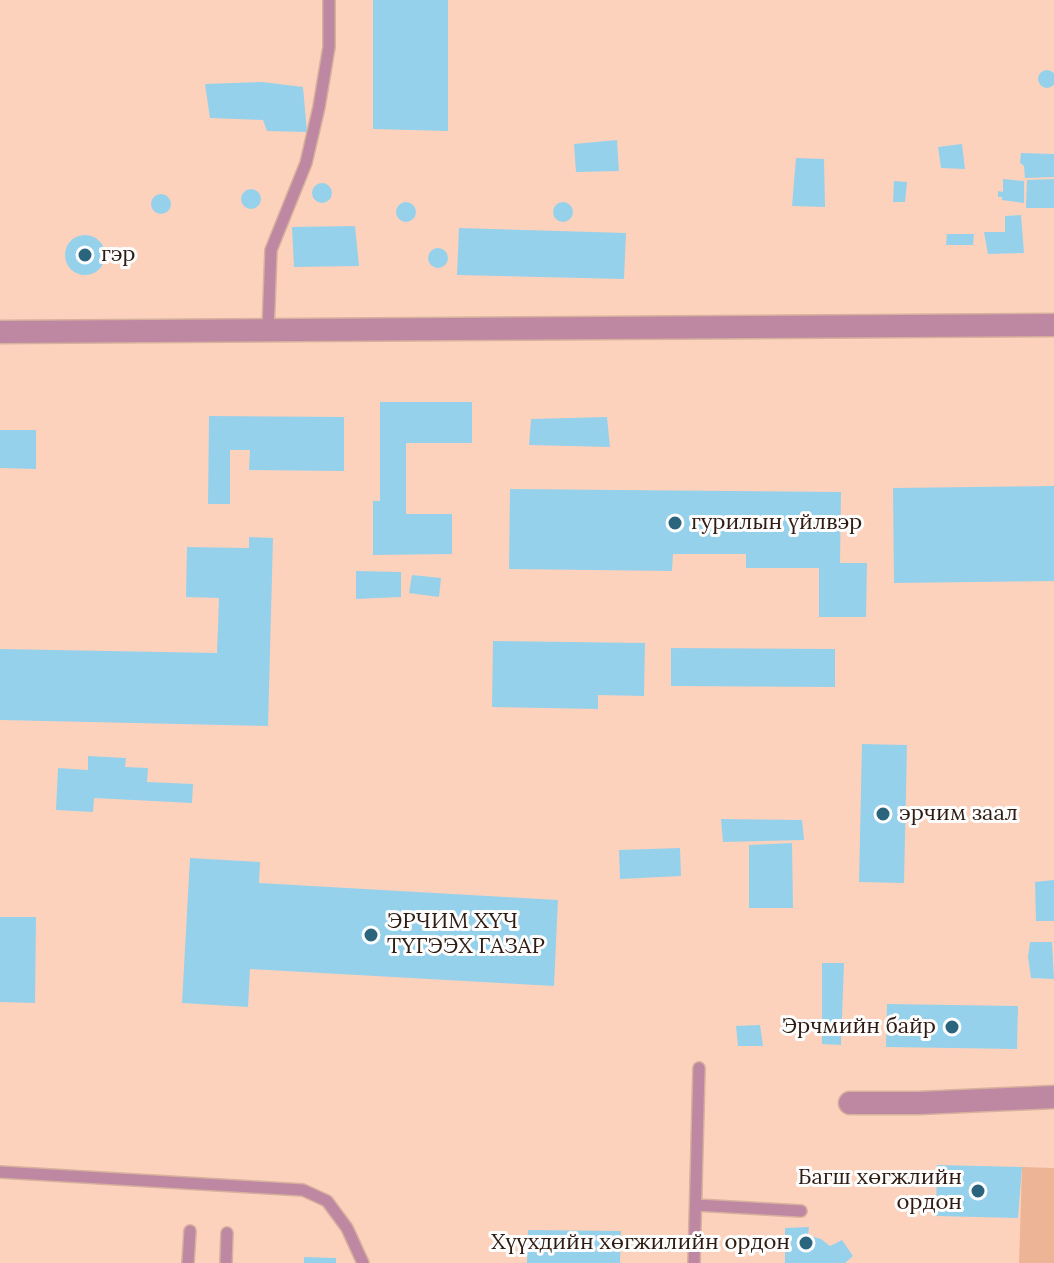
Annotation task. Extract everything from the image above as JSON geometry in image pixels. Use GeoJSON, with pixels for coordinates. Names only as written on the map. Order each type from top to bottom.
{"type":"FeatureCollection","features":[{"type":"Feature","properties":{"kind":"street"},"geometry":{"type":"LineString","coordinates":[[0,332],[1054,325]]}},
{"type":"Feature","properties":{"kind":"street"},"geometry":{"type":"LineString","coordinates":[[850,1103],[1054,1097]]}},
{"type":"Feature","properties":{"kind":"lane"},"geometry":{"type":"LineString","coordinates":[[268,330],[271,250],[306,163],[319,107],[329,47],[329,0]]}},
{"type":"Feature","properties":{"kind":"lane"},"geometry":{"type":"LineString","coordinates":[[694,1263],[699,1068]]}},
{"type":"Feature","properties":{"kind":"lane"},"geometry":{"type":"LineString","coordinates":[[0,1172],[303,1190],[327,1201],[347,1228],[363,1263]]}},
{"type":"Feature","properties":{"kind":"lane"},"geometry":{"type":"LineString","coordinates":[[696,1205],[801,1211]]}},
{"type":"Feature","properties":{"kind":"lane"},"geometry":{"type":"LineString","coordinates":[[188,1263],[190,1231]]}},
{"type":"Feature","properties":{"kind":"lane"},"geometry":{"type":"LineString","coordinates":[[226,1263],[227,1233]]}},
{"type":"Feature","properties":{"kind":"shaded area"},"geometry":{"type":"Polygon","coordinates":[[[1022,1167],[1054,1168],[1054,1263],[1019,1263],[1022,1167]]]}},
{"type":"Feature","properties":{"kind":"building"},"geometry":{"type":"Polygon","coordinates":[[[373,0],[448,0],[448,131],[373,129],[373,0]]]}},
{"type":"Feature","properties":{"kind":"building"},"geometry":{"type":"Polygon","coordinates":[[[1047,70],[1056,79],[1047,88],[1038,79],[1047,70]]]}},
{"type":"Feature","properties":{"kind":"building"},"geometry":{"type":"Polygon","coordinates":[[[262,82],[303,87],[307,132],[267,131],[263,120],[210,118],[205,84],[262,82]]]}},
{"type":"Feature","properties":{"kind":"building"},"geometry":{"type":"Polygon","coordinates":[[[617,140],[619,171],[576,172],[574,144],[617,140]]]}},
{"type":"Feature","properties":{"kind":"building"},"geometry":{"type":"Polygon","coordinates":[[[962,144],[965,169],[941,168],[938,147],[962,144]]]}},
{"type":"Feature","properties":{"kind":"building"},"geometry":{"type":"Polygon","coordinates":[[[1021,153],[1054,154],[1054,177],[1025,178],[1024,166],[1020,163],[1021,153]]]}},
{"type":"Feature","properties":{"kind":"building"},"geometry":{"type":"Polygon","coordinates":[[[796,158],[824,159],[825,207],[792,206],[796,158]]]}},
{"type":"Feature","properties":{"kind":"building"},"geometry":{"type":"Polygon","coordinates":[[[1003,179],[1024,181],[1024,203],[998,197],[998,191],[1003,192],[1003,179]]]}},
{"type":"Feature","properties":{"kind":"building"},"geometry":{"type":"Polygon","coordinates":[[[1054,179],[1054,208],[1026,208],[1027,180],[1054,179]]]}},
{"type":"Feature","properties":{"kind":"building"},"geometry":{"type":"Polygon","coordinates":[[[894,181],[907,182],[905,202],[893,202],[894,181]]]}},
{"type":"Feature","properties":{"kind":"building"},"geometry":{"type":"Polygon","coordinates":[[[322,183],[329,186],[332,193],[329,200],[322,203],[315,200],[312,193],[315,186],[322,183]]]}},
{"type":"Feature","properties":{"kind":"building"},"geometry":{"type":"Polygon","coordinates":[[[251,189],[258,192],[261,199],[258,206],[251,209],[244,206],[241,199],[244,192],[251,189]]]}},
{"type":"Feature","properties":{"kind":"building","name":"гэр"},"geometry":{"type":"Polygon","coordinates":[[[161,194],[168,197],[171,204],[168,211],[161,214],[154,211],[151,204],[154,197],[161,194]]]}},
{"type":"Feature","properties":{"kind":"building"},"geometry":{"type":"Polygon","coordinates":[[[406,202],[413,205],[416,212],[413,219],[406,222],[399,219],[396,212],[399,205],[406,202]]]}},
{"type":"Feature","properties":{"kind":"building"},"geometry":{"type":"Polygon","coordinates":[[[563,202],[570,205],[573,212],[570,219],[563,222],[556,219],[553,212],[556,205],[563,202]]]}},
{"type":"Feature","properties":{"kind":"building"},"geometry":{"type":"Polygon","coordinates":[[[1021,215],[1024,253],[988,254],[984,232],[1005,232],[1005,216],[1021,215]]]}},
{"type":"Feature","properties":{"kind":"building"},"geometry":{"type":"Polygon","coordinates":[[[355,226],[359,266],[294,267],[292,227],[355,226]]]}},
{"type":"Feature","properties":{"kind":"building"},"geometry":{"type":"Polygon","coordinates":[[[459,228],[626,233],[624,279],[457,275],[459,228]]]}},
{"type":"Feature","properties":{"kind":"building"},"geometry":{"type":"Polygon","coordinates":[[[947,234],[974,234],[973,245],[946,245],[947,234]]]}},
{"type":"Feature","properties":{"kind":"building","name":"гэр"},"geometry":{"type":"Polygon","coordinates":[[[85,235],[99,241],[105,255],[99,269],[85,275],[71,269],[65,255],[71,241],[85,235]]]}},
{"type":"Feature","properties":{"kind":"building"},"geometry":{"type":"Polygon","coordinates":[[[438,248],[445,251],[448,258],[445,265],[438,268],[431,265],[428,258],[431,251],[438,248]]]}},
{"type":"Feature","properties":{"kind":"building"},"geometry":{"type":"Polygon","coordinates":[[[380,402],[472,402],[472,443],[406,443],[406,514],[452,514],[452,554],[373,555],[373,501],[380,501],[380,402]]]}},
{"type":"Feature","properties":{"kind":"building"},"geometry":{"type":"Polygon","coordinates":[[[209,416],[344,417],[344,471],[249,470],[250,450],[230,450],[230,504],[208,504],[209,416]]]}},
{"type":"Feature","properties":{"kind":"building"},"geometry":{"type":"Polygon","coordinates":[[[607,417],[610,447],[529,445],[531,419],[607,417]]]}},
{"type":"Feature","properties":{"kind":"building"},"geometry":{"type":"Polygon","coordinates":[[[0,430],[36,430],[36,469],[0,468],[0,430]]]}},
{"type":"Feature","properties":{"kind":"building"},"geometry":{"type":"Polygon","coordinates":[[[1054,486],[1054,581],[894,583],[893,488],[1054,486]]]}},
{"type":"Feature","properties":{"kind":"building","name":"гурилын үйлвэр"},"geometry":{"type":"Polygon","coordinates":[[[510,489],[841,492],[840,563],[867,563],[866,617],[819,617],[819,568],[746,568],[746,554],[673,554],[672,571],[509,569],[510,489]]]}},
{"type":"Feature","properties":{"kind":"building"},"geometry":{"type":"Polygon","coordinates":[[[249,537],[273,538],[268,726],[0,720],[0,649],[217,653],[219,598],[186,597],[187,547],[249,548],[249,537]]]}},
{"type":"Feature","properties":{"kind":"building"},"geometry":{"type":"Polygon","coordinates":[[[356,571],[401,572],[401,597],[356,599],[356,571]]]}},
{"type":"Feature","properties":{"kind":"building"},"geometry":{"type":"Polygon","coordinates":[[[412,575],[441,578],[439,597],[409,593],[412,575]]]}},
{"type":"Feature","properties":{"kind":"building"},"geometry":{"type":"Polygon","coordinates":[[[493,641],[645,643],[644,696],[598,695],[598,709],[492,707],[493,641]]]}},
{"type":"Feature","properties":{"kind":"building"},"geometry":{"type":"Polygon","coordinates":[[[671,648],[835,649],[835,687],[671,686],[671,648]]]}},
{"type":"Feature","properties":{"kind":"building","name":"эрчим заал"},"geometry":{"type":"Polygon","coordinates":[[[862,744],[907,745],[904,883],[859,882],[862,744]]]}},
{"type":"Feature","properties":{"kind":"building"},"geometry":{"type":"Polygon","coordinates":[[[88,756],[126,758],[125,767],[148,768],[147,782],[193,784],[192,803],[94,798],[93,812],[56,810],[58,768],[88,770],[88,756]]]}},
{"type":"Feature","properties":{"kind":"building"},"geometry":{"type":"Polygon","coordinates":[[[721,819],[802,820],[804,840],[723,842],[721,819]]]}},
{"type":"Feature","properties":{"kind":"building"},"geometry":{"type":"Polygon","coordinates":[[[792,843],[793,908],[749,908],[749,845],[792,843]]]}},
{"type":"Feature","properties":{"kind":"building"},"geometry":{"type":"Polygon","coordinates":[[[680,848],[681,876],[620,879],[619,850],[680,848]]]}},
{"type":"Feature","properties":{"kind":"building","name":"ЭРЧИМ ХҮЧ ТҮГЭЭХ ГАЗАР"},"geometry":{"type":"Polygon","coordinates":[[[190,858],[260,862],[259,883],[558,900],[554,986],[250,969],[248,1007],[182,1003],[190,858]]]}},
{"type":"Feature","properties":{"kind":"building"},"geometry":{"type":"Polygon","coordinates":[[[1054,880],[1054,921],[1036,921],[1035,882],[1054,880]]]}},
{"type":"Feature","properties":{"kind":"building"},"geometry":{"type":"Polygon","coordinates":[[[0,917],[36,917],[35,1003],[0,1002],[0,917]]]}},
{"type":"Feature","properties":{"kind":"building"},"geometry":{"type":"Polygon","coordinates":[[[1030,942],[1052,942],[1054,979],[1031,978],[1028,957],[1030,942]]]}},
{"type":"Feature","properties":{"kind":"building"},"geometry":{"type":"Polygon","coordinates":[[[822,963],[844,963],[841,1045],[822,1044],[822,963]]]}},
{"type":"Feature","properties":{"kind":"building","name":"Эрчмийн байр"},"geometry":{"type":"Polygon","coordinates":[[[887,1004],[1018,1006],[1017,1049],[886,1047],[887,1004]]]}},
{"type":"Feature","properties":{"kind":"building"},"geometry":{"type":"Polygon","coordinates":[[[760,1025],[763,1046],[738,1046],[736,1026],[760,1025]]]}},
{"type":"Feature","properties":{"kind":"building","name":"Багш хөгжлийн ордон"},"geometry":{"type":"Polygon","coordinates":[[[937,1165],[1022,1167],[1018,1218],[936,1216],[937,1165]]]}},
{"type":"Feature","properties":{"kind":"building","name":"Хүүхдийн хөгжилийн ордон"},"geometry":{"type":"Polygon","coordinates":[[[809,1227],[808,1235],[830,1246],[842,1240],[853,1256],[845,1263],[785,1263],[785,1228],[809,1227]]]}},
{"type":"Feature","properties":{"kind":"building"},"geometry":{"type":"Polygon","coordinates":[[[528,1230],[621,1231],[620,1263],[527,1263],[528,1230]]]}},
{"type":"Feature","properties":{"kind":"building"},"geometry":{"type":"Polygon","coordinates":[[[304,1257],[336,1258],[336,1263],[304,1263],[304,1257]]]}},
{"type":"Feature","properties":{"kind":"place","name":"гэр"},"geometry":{"type":"Point","coordinates":[85,255]}},
{"type":"Feature","properties":{"kind":"place","name":"гурилын үйлвэр"},"geometry":{"type":"Point","coordinates":[675,523]}},
{"type":"Feature","properties":{"kind":"place","name":"эрчим заал"},"geometry":{"type":"Point","coordinates":[883,814]}},
{"type":"Feature","properties":{"kind":"place","name":"ЭРЧИМ ХҮЧ ТҮГЭЭХ ГАЗАР"},"geometry":{"type":"Point","coordinates":[371,935]}},
{"type":"Feature","properties":{"kind":"place","name":"Эрчмийн байр"},"geometry":{"type":"Point","coordinates":[952,1027]}},
{"type":"Feature","properties":{"kind":"place","name":"Багш хөгжлийн ордон"},"geometry":{"type":"Point","coordinates":[978,1191]}},
{"type":"Feature","properties":{"kind":"place","name":"Хүүхдийн хөгжилийн ордон"},"geometry":{"type":"Point","coordinates":[806,1243]}}]}
